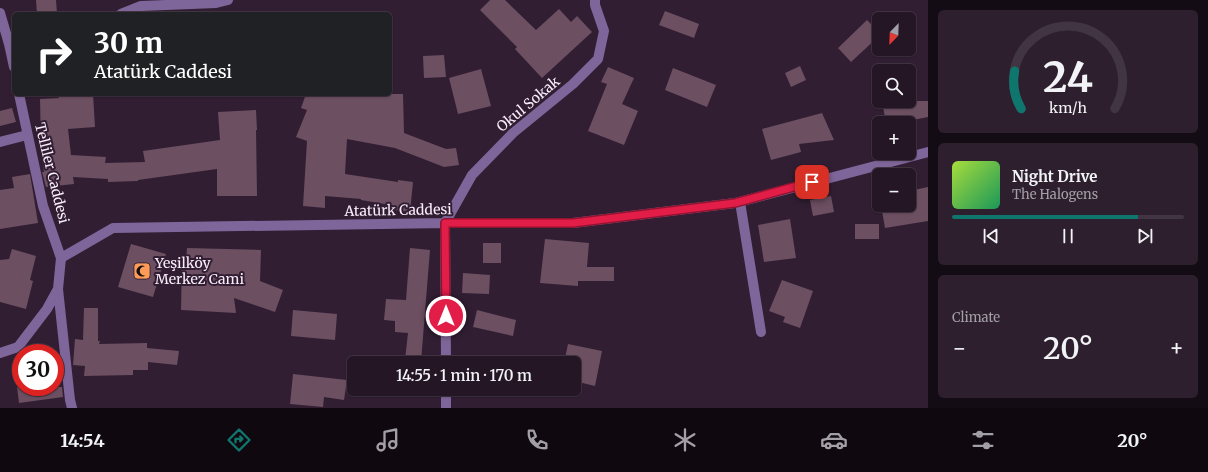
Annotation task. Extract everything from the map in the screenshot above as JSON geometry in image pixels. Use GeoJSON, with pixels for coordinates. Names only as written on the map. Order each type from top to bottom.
{"type":"FeatureCollection","features":[{"type":"Feature","properties":{"kind":"street"},"geometry":{"type":"LineString","coordinates":[[124,12],[140,3],[216,2],[228,0]]}},
{"type":"Feature","properties":{"kind":"street","name":"Okul Sokak"},"geometry":{"type":"LineString","coordinates":[[445,223],[472,175],[513,133],[573,84],[598,59],[604,32],[595,5],[595,0]]}},
{"type":"Feature","properties":{"kind":"street"},"geometry":{"type":"LineString","coordinates":[[0,13],[12,43]]}},
{"type":"Feature","properties":{"kind":"street","name":"Telliler Caddesi"},"geometry":{"type":"LineString","coordinates":[[19,96],[43,206],[61,258]]}},
{"type":"Feature","properties":{"kind":"street"},"geometry":{"type":"LineString","coordinates":[[0,142],[27,135]]}},
{"type":"Feature","properties":{"kind":"street","name":"Atatürk Caddesi"},"geometry":{"type":"LineString","coordinates":[[61,258],[113,228],[445,223],[573,223],[740,202],[928,152]]}},
{"type":"Feature","properties":{"kind":"street"},"geometry":{"type":"LineString","coordinates":[[740,202],[761,332]]}},
{"type":"Feature","properties":{"kind":"street"},"geometry":{"type":"LineString","coordinates":[[445,223],[446,356]]}},
{"type":"Feature","properties":{"kind":"street"},"geometry":{"type":"LineString","coordinates":[[61,258],[58,289],[72,408]]}},
{"type":"Feature","properties":{"kind":"street"},"geometry":{"type":"LineString","coordinates":[[0,352],[18,347],[48,309],[58,289]]}},
{"type":"Feature","properties":{"kind":"street"},"geometry":{"type":"LineString","coordinates":[[446,396],[446,408]]}},
{"type":"Feature","properties":{"kind":"building"},"geometry":{"type":"Polygon","coordinates":[[[36,0],[56,0],[57,12],[37,12],[36,0]]]}},
{"type":"Feature","properties":{"kind":"building"},"geometry":{"type":"Polygon","coordinates":[[[490,0],[505,0],[536,30],[559,9],[571,22],[577,16],[592,32],[542,78],[515,49],[517,47],[480,10],[490,0]]]}},
{"type":"Feature","properties":{"kind":"building"},"geometry":{"type":"Polygon","coordinates":[[[665,11],[699,24],[694,38],[659,25],[665,11]]]}},
{"type":"Feature","properties":{"kind":"building"},"geometry":{"type":"Polygon","coordinates":[[[867,20],[872,25],[872,42],[851,62],[838,48],[867,20]]]}},
{"type":"Feature","properties":{"kind":"building"},"geometry":{"type":"Polygon","coordinates":[[[444,55],[446,77],[424,78],[423,56],[444,55]]]}},
{"type":"Feature","properties":{"kind":"building"},"geometry":{"type":"Polygon","coordinates":[[[800,66],[806,80],[791,87],[785,73],[800,66]]]}},
{"type":"Feature","properties":{"kind":"building"},"geometry":{"type":"Polygon","coordinates":[[[608,67],[634,78],[622,104],[638,111],[624,145],[588,131],[607,84],[601,82],[608,67]]]}},
{"type":"Feature","properties":{"kind":"building"},"geometry":{"type":"Polygon","coordinates":[[[673,68],[716,85],[707,107],[665,90],[673,68]]]}},
{"type":"Feature","properties":{"kind":"building"},"geometry":{"type":"Polygon","coordinates":[[[481,69],[491,106],[458,114],[449,78],[481,69]]]}},
{"type":"Feature","properties":{"kind":"building"},"geometry":{"type":"Polygon","coordinates":[[[392,94],[403,94],[404,133],[446,149],[456,148],[459,165],[444,167],[395,148],[347,139],[345,174],[398,182],[398,180],[413,182],[410,212],[395,210],[396,206],[361,199],[325,196],[325,208],[303,206],[307,141],[296,137],[307,110],[301,108],[305,96],[392,96],[392,94]]]}},
{"type":"Feature","properties":{"kind":"building"},"geometry":{"type":"Polygon","coordinates":[[[58,96],[93,96],[95,127],[68,129],[71,155],[106,157],[105,163],[145,162],[143,151],[220,140],[218,112],[256,110],[257,196],[217,196],[217,169],[138,181],[108,182],[108,179],[73,177],[74,184],[46,187],[42,172],[44,172],[41,148],[40,99],[59,98],[58,96]]]}},
{"type":"Feature","properties":{"kind":"building"},"geometry":{"type":"Polygon","coordinates":[[[916,101],[928,101],[928,117],[916,119],[916,116],[885,116],[883,108],[916,108],[916,101]]]}},
{"type":"Feature","properties":{"kind":"building"},"geometry":{"type":"Polygon","coordinates":[[[12,108],[16,122],[0,126],[0,111],[12,108]]]}},
{"type":"Feature","properties":{"kind":"building"},"geometry":{"type":"Polygon","coordinates":[[[822,113],[834,140],[799,144],[801,152],[771,160],[762,129],[822,113]]]}},
{"type":"Feature","properties":{"kind":"building"},"geometry":{"type":"Polygon","coordinates":[[[30,174],[38,223],[0,229],[0,190],[14,188],[12,177],[30,174]]]}},
{"type":"Feature","properties":{"kind":"building"},"geometry":{"type":"Polygon","coordinates":[[[928,187],[928,221],[885,228],[882,212],[916,212],[916,190],[928,187]]]}},
{"type":"Feature","properties":{"kind":"building"},"geometry":{"type":"Polygon","coordinates":[[[831,196],[834,212],[813,216],[810,200],[831,196]]]}},
{"type":"Feature","properties":{"kind":"building"},"geometry":{"type":"Polygon","coordinates":[[[790,219],[796,258],[764,262],[758,225],[790,219]]]}},
{"type":"Feature","properties":{"kind":"building"},"geometry":{"type":"Polygon","coordinates":[[[855,224],[879,224],[879,239],[855,239],[855,224]]]}},
{"type":"Feature","properties":{"kind":"building"},"geometry":{"type":"Polygon","coordinates":[[[545,239],[589,243],[587,267],[614,267],[614,281],[578,281],[578,286],[540,283],[545,239]]]}},
{"type":"Feature","properties":{"kind":"building"},"geometry":{"type":"Polygon","coordinates":[[[483,243],[501,243],[501,263],[483,263],[483,243]]]}},
{"type":"Feature","properties":{"kind":"building","name":"Yeşilköy Merkez Cami"},"geometry":{"type":"Polygon","coordinates":[[[131,244],[166,254],[153,297],[118,287],[131,244]]]}},
{"type":"Feature","properties":{"kind":"building"},"geometry":{"type":"Polygon","coordinates":[[[187,248],[261,250],[260,281],[283,290],[275,312],[234,298],[236,313],[181,310],[182,259],[186,260],[187,248]]]}},
{"type":"Feature","properties":{"kind":"building"},"geometry":{"type":"Polygon","coordinates":[[[410,248],[430,250],[421,356],[405,356],[408,333],[395,332],[395,321],[384,320],[386,299],[406,300],[410,248]]]}},
{"type":"Feature","properties":{"kind":"building"},"geometry":{"type":"Polygon","coordinates":[[[12,249],[36,256],[30,280],[33,281],[26,309],[0,302],[0,260],[9,259],[12,249]]]}},
{"type":"Feature","properties":{"kind":"building"},"geometry":{"type":"Polygon","coordinates":[[[463,273],[490,275],[489,294],[462,293],[463,273]]]}},
{"type":"Feature","properties":{"kind":"building"},"geometry":{"type":"Polygon","coordinates":[[[782,280],[813,291],[800,328],[783,322],[785,317],[769,311],[782,280]]]}},
{"type":"Feature","properties":{"kind":"building"},"geometry":{"type":"Polygon","coordinates":[[[84,308],[98,308],[99,344],[147,343],[147,348],[179,351],[177,365],[148,362],[148,370],[133,370],[133,375],[84,376],[85,366],[73,365],[75,339],[83,340],[84,308]]]}},
{"type":"Feature","properties":{"kind":"building"},"geometry":{"type":"Polygon","coordinates":[[[293,310],[337,314],[335,340],[291,336],[293,310]]]}},
{"type":"Feature","properties":{"kind":"building"},"geometry":{"type":"Polygon","coordinates":[[[477,310],[516,320],[513,336],[473,327],[477,310]]]}},
{"type":"Feature","properties":{"kind":"building"},"geometry":{"type":"Polygon","coordinates":[[[568,344],[602,351],[595,386],[581,383],[581,356],[565,356],[568,344]]]}},
{"type":"Feature","properties":{"kind":"building"},"geometry":{"type":"Polygon","coordinates":[[[293,374],[347,380],[344,400],[324,397],[323,407],[290,404],[293,374]]]}},
{"type":"Feature","properties":{"kind":"building"},"geometry":{"type":"Polygon","coordinates":[[[18,396],[63,396],[63,397],[19,403],[18,396]]]}},
{"type":"Feature","properties":{"kind":"place","name":"Yeşilköy Merkez Cami"},"geometry":{"type":"Point","coordinates":[142,271]}},
{"type":"Feature","properties":{"kind":"route"},"geometry":{"type":"LineString","coordinates":[[446,316],[445,223],[573,223],[735,203],[812,182]]}}]}
